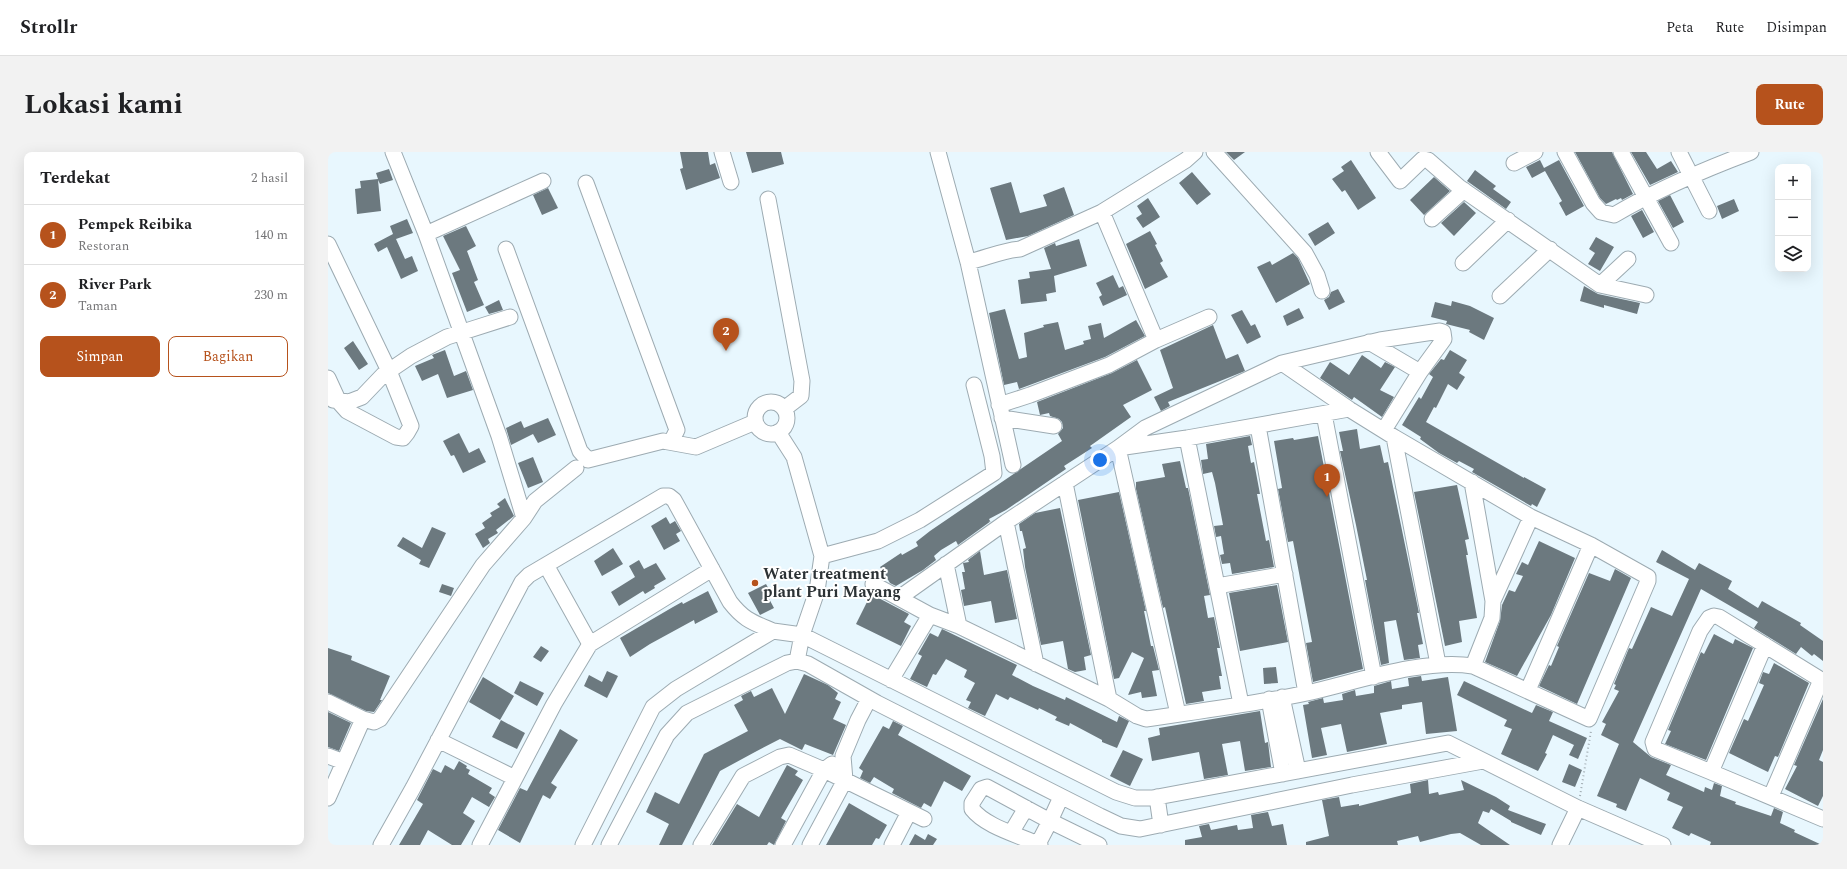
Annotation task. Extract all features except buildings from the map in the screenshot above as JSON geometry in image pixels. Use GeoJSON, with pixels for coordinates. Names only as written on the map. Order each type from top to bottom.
{"type":"FeatureCollection","features":[{"type":"Feature","properties":{"kind":"street"},"geometry":{"type":"LineString","coordinates":[[392,152],[426,234],[499,436],[524,518]]}},
{"type":"Feature","properties":{"kind":"street"},"geometry":{"type":"LineString","coordinates":[[722,152],[731,182]]}},
{"type":"Feature","properties":{"kind":"street"},"geometry":{"type":"LineString","coordinates":[[938,152],[968,262],[1013,465]]}},
{"type":"Feature","properties":{"kind":"street"},"geometry":{"type":"LineString","coordinates":[[968,262],[1009,250],[1020,249],[1102,212],[1186,160],[1195,152]]}},
{"type":"Feature","properties":{"kind":"street"},"geometry":{"type":"LineString","coordinates":[[1214,152],[1306,253],[1317,275],[1322,291]]}},
{"type":"Feature","properties":{"kind":"street"},"geometry":{"type":"LineString","coordinates":[[1378,152],[1400,180],[1423,159],[1428,160],[1464,190],[1600,285],[1646,295]]}},
{"type":"Feature","properties":{"kind":"street"},"geometry":{"type":"LineString","coordinates":[[1514,163],[1535,152]]}},
{"type":"Feature","properties":{"kind":"street"},"geometry":{"type":"LineString","coordinates":[[1565,152],[1600,212],[1614,215],[1646,196],[1692,175],[1751,152]]}},
{"type":"Feature","properties":{"kind":"street"},"geometry":{"type":"LineString","coordinates":[[1621,152],[1671,243]]}},
{"type":"Feature","properties":{"kind":"street"},"geometry":{"type":"LineString","coordinates":[[1679,152],[1692,175],[1709,212]]}},
{"type":"Feature","properties":{"kind":"street"},"geometry":{"type":"LineString","coordinates":[[426,234],[543,181]]}},
{"type":"Feature","properties":{"kind":"street"},"geometry":{"type":"LineString","coordinates":[[586,183],[677,430],[670,442]]}},
{"type":"Feature","properties":{"kind":"street"},"geometry":{"type":"LineString","coordinates":[[1432,219],[1464,190]]}},
{"type":"Feature","properties":{"kind":"street"},"geometry":{"type":"LineString","coordinates":[[768,199],[802,381],[801,396],[784,408]]}},
{"type":"Feature","properties":{"kind":"street"},"geometry":{"type":"LineString","coordinates":[[1102,212],[1156,340]]}},
{"type":"Feature","properties":{"kind":"street"},"geometry":{"type":"LineString","coordinates":[[1463,263],[1508,220]]}},
{"type":"Feature","properties":{"kind":"street"},"geometry":{"type":"LineString","coordinates":[[328,244],[389,371],[410,426],[407,434],[403,438],[396,437],[347,411],[334,400],[328,378]]}},
{"type":"Feature","properties":{"kind":"street"},"geometry":{"type":"LineString","coordinates":[[506,249],[580,450],[588,460],[663,441],[696,447],[755,422]]}},
{"type":"Feature","properties":{"kind":"street"},"geometry":{"type":"LineString","coordinates":[[1500,296],[1550,249]]}},
{"type":"Feature","properties":{"kind":"street"},"geometry":{"type":"LineString","coordinates":[[1600,285],[1628,259]]}},
{"type":"Feature","properties":{"kind":"street"},"geometry":{"type":"LineString","coordinates":[[334,400],[349,402],[362,397],[383,375],[431,345],[447,337],[510,317]]}},
{"type":"Feature","properties":{"kind":"street"},"geometry":{"type":"LineString","coordinates":[[1001,411],[1030,395],[1109,365],[1156,340],[1209,317]]}},
{"type":"Feature","properties":{"kind":"street"},"geometry":{"type":"LineString","coordinates":[[899,598],[1006,522],[1118,448],[1145,428],[1282,363],[1369,342],[1440,331],[1443,332],[1444,339],[1420,372],[1389,434],[1438,664]]}},
{"type":"Feature","properties":{"kind":"street"},"geometry":{"type":"LineString","coordinates":[[1369,342],[1420,372]]}},
{"type":"Feature","properties":{"kind":"street"},"geometry":{"type":"LineString","coordinates":[[873,584],[930,615],[959,626],[1109,699],[1137,716],[1146,719],[1306,693],[1438,664],[1473,666],[1589,719],[1648,581],[1648,576],[1645,573],[1591,545],[1531,517],[1389,434],[1349,409],[1282,363]]}},
{"type":"Feature","properties":{"kind":"street"},"geometry":{"type":"LineString","coordinates":[[822,556],[878,541],[920,520],[994,473],[992,456],[974,385]]}},
{"type":"Feature","properties":{"kind":"street"},"geometry":{"type":"LineString","coordinates":[[770,401],[779,403],[784,408],[787,417],[786,425],[778,432],[770,435],[762,432],[755,422],[753,417],[757,407],[764,402],[770,401]]}},
{"type":"Feature","properties":{"kind":"street"},"geometry":{"type":"LineString","coordinates":[[1118,448],[1187,438],[1349,409]]}},
{"type":"Feature","properties":{"kind":"street"},"geometry":{"type":"LineString","coordinates":[[1001,411],[1054,426]]}},
{"type":"Feature","properties":{"kind":"street"},"geometry":{"type":"LineString","coordinates":[[1324,414],[1374,677]]}},
{"type":"Feature","properties":{"kind":"street"},"geometry":{"type":"LineString","coordinates":[[1258,426],[1306,693]]}},
{"type":"Feature","properties":{"kind":"street"},"geometry":{"type":"LineString","coordinates":[[778,432],[794,457],[822,556],[817,591],[802,635],[797,661]]}},
{"type":"Feature","properties":{"kind":"street"},"geometry":{"type":"LineString","coordinates":[[1187,438],[1241,704]]}},
{"type":"Feature","properties":{"kind":"street"},"geometry":{"type":"LineString","coordinates":[[1118,448],[1178,714]]}},
{"type":"Feature","properties":{"kind":"street"},"geometry":{"type":"LineString","coordinates":[[328,702],[363,719],[374,722],[380,719],[483,565],[524,518],[535,501],[576,468]]}},
{"type":"Feature","properties":{"kind":"street"},"geometry":{"type":"LineString","coordinates":[[1472,482],[1493,601],[1492,618],[1473,666]]}},
{"type":"Feature","properties":{"kind":"street"},"geometry":{"type":"LineString","coordinates":[[1065,483],[1109,699]]}},
{"type":"Feature","properties":{"kind":"street"},"geometry":{"type":"LineString","coordinates":[[381,845],[522,582],[529,575],[663,496],[669,496],[674,500],[730,602],[740,615],[749,621],[773,630],[802,635],[1116,792],[1135,798],[1157,797],[1448,743],[1578,808],[1663,845]]}},
{"type":"Feature","properties":{"kind":"street"},"geometry":{"type":"LineString","coordinates":[[1493,601],[1531,517]]}},
{"type":"Feature","properties":{"kind":"street"},"geometry":{"type":"LineString","coordinates":[[1006,522],[1036,664]]}},
{"type":"Feature","properties":{"kind":"street"},"geometry":{"type":"LineString","coordinates":[[1528,690],[1591,545]]}},
{"type":"Feature","properties":{"kind":"street"},"geometry":{"type":"LineString","coordinates":[[946,564],[959,626]]}},
{"type":"Feature","properties":{"kind":"street"},"geometry":{"type":"LineString","coordinates":[[546,565],[590,644]]}},
{"type":"Feature","properties":{"kind":"street"},"geometry":{"type":"LineString","coordinates":[[480,845],[554,704],[590,644],[712,569]]}},
{"type":"Feature","properties":{"kind":"street"},"geometry":{"type":"LineString","coordinates":[[1217,586],[1285,574]]}},
{"type":"Feature","properties":{"kind":"street"},"geometry":{"type":"LineString","coordinates":[[891,680],[930,615]]}},
{"type":"Feature","properties":{"kind":"street"},"geometry":{"type":"LineString","coordinates":[[1771,796],[1822,681],[1725,620],[1714,616],[1709,618],[1700,631],[1653,742],[1653,746],[1655,749],[1771,796],[1823,820]]}},
{"type":"Feature","properties":{"kind":"street"},"geometry":{"type":"LineString","coordinates":[[583,845],[654,707],[676,689],[773,630]]}},
{"type":"Feature","properties":{"kind":"street"},"geometry":{"type":"LineString","coordinates":[[1711,772],[1765,645]]}},
{"type":"Feature","properties":{"kind":"street"},"geometry":{"type":"LineString","coordinates":[[609,845],[667,735],[687,713],[787,663],[797,661],[808,664],[869,699],[1061,797],[1121,826],[1140,829],[1352,785],[1483,761]]}},
{"type":"Feature","properties":{"kind":"street"},"geometry":{"type":"LineString","coordinates":[[1275,698],[1298,771]]}},
{"type":"Feature","properties":{"kind":"street"},"geometry":{"type":"LineString","coordinates":[[1275,698],[1283,774]]}},
{"type":"Feature","properties":{"kind":"street"},"geometry":{"type":"LineString","coordinates":[[810,845],[845,780],[844,756],[858,720],[869,699]]}},
{"type":"Feature","properties":{"kind":"street"},"geometry":{"type":"LineString","coordinates":[[328,798],[363,719]]}},
{"type":"Feature","properties":{"kind":"street"},"geometry":{"type":"LineString","coordinates":[[438,740],[515,778]]}},
{"type":"Feature","properties":{"kind":"street"},"geometry":{"type":"LineString","coordinates":[[702,845],[740,780],[747,773],[780,757],[789,755],[845,780],[924,820]]}},
{"type":"Feature","properties":{"kind":"street"},"geometry":{"type":"LineString","coordinates":[[328,756],[344,762]]}},
{"type":"Feature","properties":{"kind":"street"},"geometry":{"type":"LineString","coordinates":[[783,845],[824,770],[844,756]]}},
{"type":"Feature","properties":{"kind":"street"},"geometry":{"type":"LineString","coordinates":[[1061,797],[1050,821],[1039,844],[1011,833],[977,816],[972,809],[976,795],[981,789],[987,787],[1050,821],[1099,845]]}},
{"type":"Feature","properties":{"kind":"street"},"geometry":{"type":"LineString","coordinates":[[1157,797],[1161,825]]}},
{"type":"Feature","properties":{"kind":"street"},"geometry":{"type":"LineString","coordinates":[[1011,833],[1026,808]]}},
{"type":"Feature","properties":{"kind":"street"},"geometry":{"type":"LineString","coordinates":[[1560,845],[1578,808]]}},
{"type":"Feature","properties":{"kind":"street"},"geometry":{"type":"LineString","coordinates":[[892,845],[909,812]]}},
{"type":"Feature","properties":{"kind":"path"},"geometry":{"type":"LineString","coordinates":[[1578,808],[1591,731],[1589,719]]}},
{"type":"Feature","properties":{"kind":"place","name":"River Park"},"geometry":{"type":"Point","coordinates":[726,351]}},
{"type":"Feature","properties":{"kind":"place","name":"Pempek Reibika"},"geometry":{"type":"Point","coordinates":[1327,497]}},
{"type":"Feature","properties":{"kind":"place","name":"Water treatment plant Puri Mayang"},"geometry":{"type":"Point","coordinates":[755,583]}}]}
